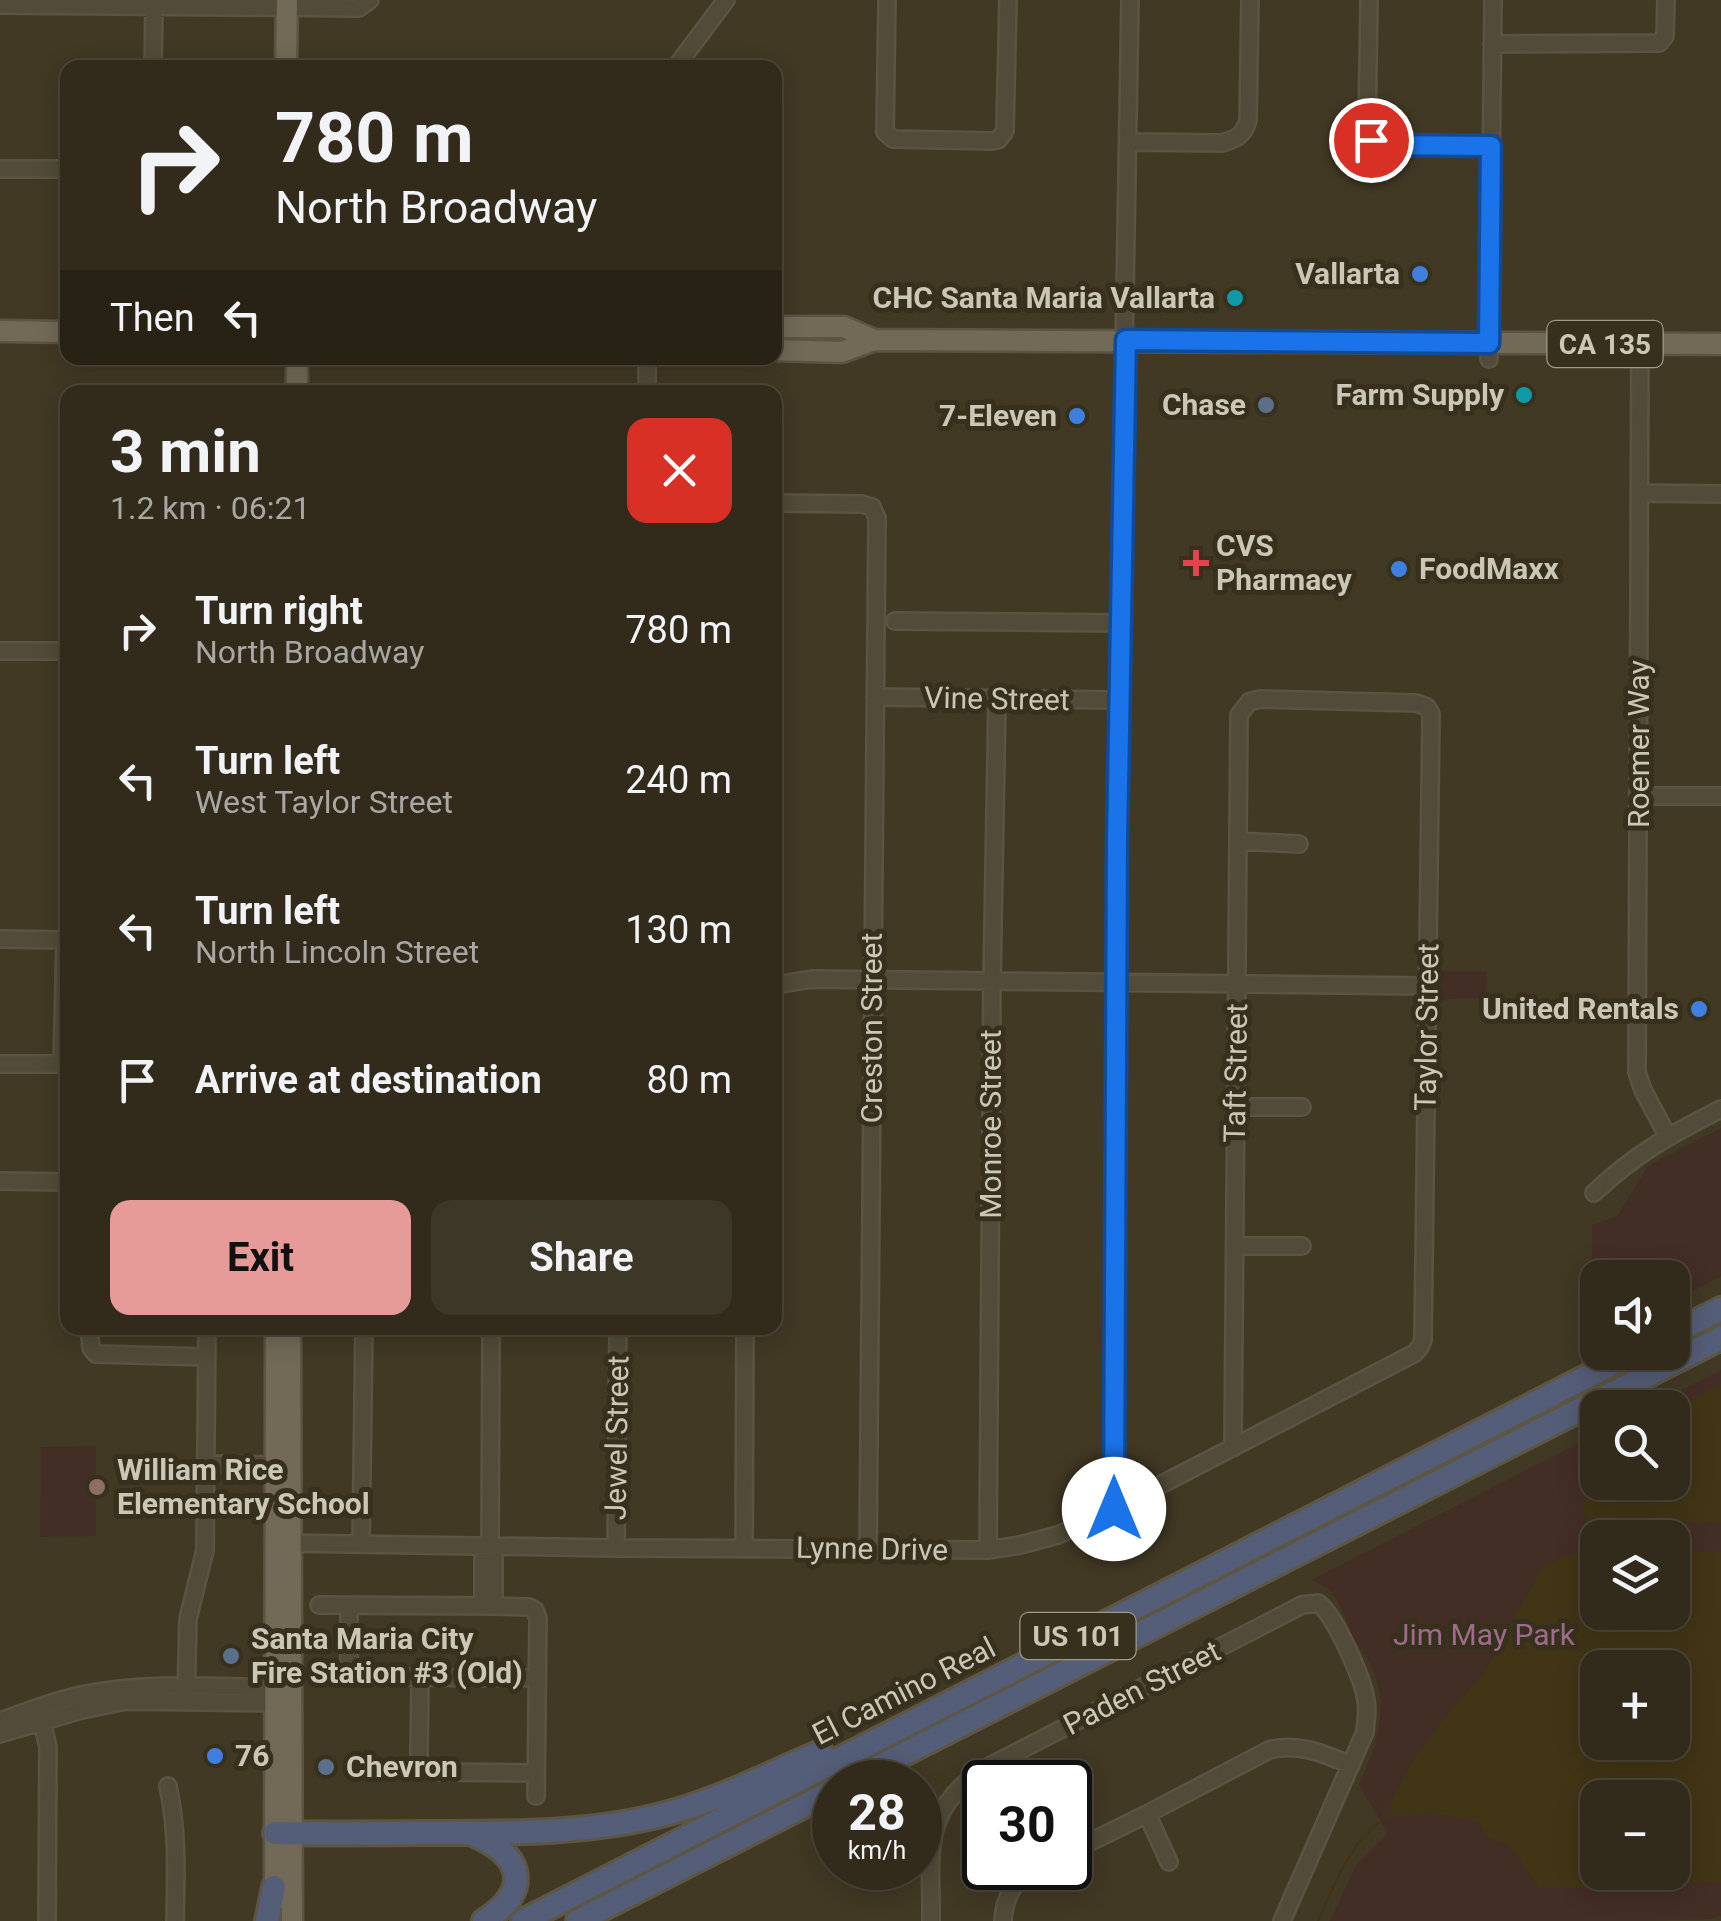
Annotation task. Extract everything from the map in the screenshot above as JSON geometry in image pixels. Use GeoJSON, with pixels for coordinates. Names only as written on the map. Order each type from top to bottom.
{"type":"FeatureCollection","features":[{"type":"Feature","properties":{"kind":"highway"},"geometry":{"type":"LineString","coordinates":[[1690,1324],[1721,1308]]}},
{"type":"Feature","properties":{"kind":"highway","name":"El Camino Real"},"geometry":{"type":"LineString","coordinates":[[893,1760],[1721,1338]]}},
{"type":"Feature","properties":{"kind":"highway","name":"El Camino Real"},"geometry":{"type":"LineString","coordinates":[[523,1921],[1600,1370]]}},
{"type":"Feature","properties":{"kind":"highway"},"geometry":{"type":"LineString","coordinates":[[283,1834],[470,1832],[615,1825],[661,1816],[845,1742],[896,1728]]}},
{"type":"Feature","properties":{"kind":"highway","name":"El Camino Real"},"geometry":{"type":"LineString","coordinates":[[578,1921],[812,1802]]}},
{"type":"Feature","properties":{"kind":"highway"},"geometry":{"type":"LineString","coordinates":[[470,1832],[505,1851],[516,1876],[507,1905],[484,1921]]}},
{"type":"Feature","properties":{"kind":"highway"},"geometry":{"type":"LineString","coordinates":[[267,1921],[274,1888]]}},
{"type":"Feature","properties":{"kind":"main road"},"geometry":{"type":"LineString","coordinates":[[287,60],[293,4]]}},
{"type":"Feature","properties":{"kind":"main road"},"geometry":{"type":"LineString","coordinates":[[293,4],[298,60]]}},
{"type":"Feature","properties":{"kind":"main road","name":"CA 135"},"geometry":{"type":"LineString","coordinates":[[782,327],[844,327],[874,340]]}},
{"type":"Feature","properties":{"kind":"main road"},"geometry":{"type":"LineString","coordinates":[[0,331],[60,332]]}},
{"type":"Feature","properties":{"kind":"main road","name":"CA 135"},"geometry":{"type":"LineString","coordinates":[[782,350],[842,352],[874,340],[1126,340],[1489,351],[1721,344]]}},
{"type":"Feature","properties":{"kind":"main road"},"geometry":{"type":"LineString","coordinates":[[276,1335],[282,1465],[283,1834],[292,1921]]}},
{"type":"Feature","properties":{"kind":"main road"},"geometry":{"type":"LineString","coordinates":[[282,1465],[290,1335]]}},
{"type":"Feature","properties":{"kind":"main road"},"geometry":{"type":"LineString","coordinates":[[276,1921],[274,1888],[283,1834]]}},
{"type":"Feature","properties":{"kind":"street"},"geometry":{"type":"LineString","coordinates":[[0,5],[154,8],[293,4],[359,8],[370,0]]}},
{"type":"Feature","properties":{"kind":"street"},"geometry":{"type":"LineString","coordinates":[[681,60],[726,0]]}},
{"type":"Feature","properties":{"kind":"street"},"geometry":{"type":"LineString","coordinates":[[887,0],[888,137],[992,141],[1005,131],[1008,0]]}},
{"type":"Feature","properties":{"kind":"street"},"geometry":{"type":"LineString","coordinates":[[1114,1509],[1118,700],[1130,0]]}},
{"type":"Feature","properties":{"kind":"street"},"geometry":{"type":"LineString","coordinates":[[1128,142],[1222,143],[1243,134],[1248,120],[1250,0]]}},
{"type":"Feature","properties":{"kind":"street"},"geometry":{"type":"LineString","coordinates":[[1370,0],[1367,130],[1371,140],[1381,145],[1491,146]]}},
{"type":"Feature","properties":{"kind":"street"},"geometry":{"type":"LineString","coordinates":[[1489,351],[1493,0]]}},
{"type":"Feature","properties":{"kind":"street"},"geometry":{"type":"LineString","coordinates":[[1492,44],[1660,43],[1666,0]]}},
{"type":"Feature","properties":{"kind":"street"},"geometry":{"type":"LineString","coordinates":[[154,8],[154,60]]}},
{"type":"Feature","properties":{"kind":"street"},"geometry":{"type":"LineString","coordinates":[[0,169],[60,169]]}},
{"type":"Feature","properties":{"kind":"street","name":"Roemer Way"},"geometry":{"type":"LineString","coordinates":[[1640,344],[1637,1072],[1668,1137]]}},
{"type":"Feature","properties":{"kind":"street"},"geometry":{"type":"LineString","coordinates":[[1640,492],[1721,494]]}},
{"type":"Feature","properties":{"kind":"street","name":"Creston Street"},"geometry":{"type":"LineString","coordinates":[[782,503],[862,504],[872,507],[877,518],[868,1550]]}},
{"type":"Feature","properties":{"kind":"street"},"geometry":{"type":"LineString","coordinates":[[895,621],[1120,623]]}},
{"type":"Feature","properties":{"kind":"street"},"geometry":{"type":"LineString","coordinates":[[0,650],[60,651]]}},
{"type":"Feature","properties":{"kind":"street","name":"Vine Street"},"geometry":{"type":"LineString","coordinates":[[875,697],[1118,700]]}},
{"type":"Feature","properties":{"kind":"street","name":"Monroe Street"},"geometry":{"type":"LineString","coordinates":[[988,1550],[997,699]]}},
{"type":"Feature","properties":{"kind":"street","name":"Taylor Street"},"geometry":{"type":"LineString","coordinates":[[1249,702],[1260,699],[1416,703],[1427,707],[1430,714],[1425,1243],[1420,1347]]}},
{"type":"Feature","properties":{"kind":"street","name":"Taft Street"},"geometry":{"type":"LineString","coordinates":[[1233,1448],[1240,715],[1249,702]]}},
{"type":"Feature","properties":{"kind":"street"},"geometry":{"type":"LineString","coordinates":[[1639,796],[1721,796]]}},
{"type":"Feature","properties":{"kind":"street"},"geometry":{"type":"LineString","coordinates":[[1238,841],[1299,844]]}},
{"type":"Feature","properties":{"kind":"street"},"geometry":{"type":"LineString","coordinates":[[0,939],[60,940]]}},
{"type":"Feature","properties":{"kind":"street"},"geometry":{"type":"LineString","coordinates":[[782,984],[872,980],[1426,986]]}},
{"type":"Feature","properties":{"kind":"street"},"geometry":{"type":"LineString","coordinates":[[0,1064],[60,1064]]}},
{"type":"Feature","properties":{"kind":"street"},"geometry":{"type":"LineString","coordinates":[[1236,1108],[1302,1107]]}},
{"type":"Feature","properties":{"kind":"street"},"geometry":{"type":"LineString","coordinates":[[1594,1193],[1620,1168],[1721,1109]]}},
{"type":"Feature","properties":{"kind":"street"},"geometry":{"type":"LineString","coordinates":[[0,1181],[60,1182]]}},
{"type":"Feature","properties":{"kind":"street"},"geometry":{"type":"LineString","coordinates":[[1235,1246],[1302,1246]]}},
{"type":"Feature","properties":{"kind":"street"},"geometry":{"type":"LineString","coordinates":[[90,1335],[91,1348],[96,1354],[207,1356]]}},
{"type":"Feature","properties":{"kind":"street"},"geometry":{"type":"LineString","coordinates":[[186,1693],[188,1619],[205,1550],[207,1335]]}},
{"type":"Feature","properties":{"kind":"street"},"geometry":{"type":"LineString","coordinates":[[361,1544],[364,1335]]}},
{"type":"Feature","properties":{"kind":"street"},"geometry":{"type":"LineString","coordinates":[[488,1606],[494,1556],[490,1547],[491,1335]]}},
{"type":"Feature","properties":{"kind":"street","name":"Jewel Street"},"geometry":{"type":"LineString","coordinates":[[616,1548],[618,1335]]}},
{"type":"Feature","properties":{"kind":"street"},"geometry":{"type":"LineString","coordinates":[[744,1549],[745,1335]]}},
{"type":"Feature","properties":{"kind":"street","name":"Lynne Drive"},"geometry":{"type":"LineString","coordinates":[[282,1543],[868,1550],[988,1550],[1020,1545],[1058,1535],[1114,1509],[1420,1347]]}},
{"type":"Feature","properties":{"kind":"street"},"geometry":{"type":"LineString","coordinates":[[206,1464],[282,1465]]}},
{"type":"Feature","properties":{"kind":"street","name":"Paden Street"},"geometry":{"type":"LineString","coordinates":[[932,1921],[932,1833],[938,1815],[964,1782],[1302,1605],[1318,1603],[1325,1607],[1362,1681],[1365,1732],[1351,1765]]}},
{"type":"Feature","properties":{"kind":"street"},"geometry":{"type":"LineString","coordinates":[[318,1605],[529,1607],[536,1612],[536,1796]]}},
{"type":"Feature","properties":{"kind":"street"},"geometry":{"type":"LineString","coordinates":[[349,1605],[349,1677],[538,1678]]}},
{"type":"Feature","properties":{"kind":"street"},"geometry":{"type":"LineString","coordinates":[[420,1677],[422,1768],[433,1772],[536,1773]]}},
{"type":"Feature","properties":{"kind":"street"},"geometry":{"type":"LineString","coordinates":[[0,1734],[78,1695],[121,1688],[283,1696]]}},
{"type":"Feature","properties":{"kind":"street"},"geometry":{"type":"LineString","coordinates":[[0,1721],[41,1715]]}},
{"type":"Feature","properties":{"kind":"street"},"geometry":{"type":"LineString","coordinates":[[41,1715],[48,1748],[47,1921]]}},
{"type":"Feature","properties":{"kind":"street"},"geometry":{"type":"LineString","coordinates":[[1092,1841],[1270,1750],[1311,1750],[1351,1765],[1282,1921]]}},
{"type":"Feature","properties":{"kind":"street"},"geometry":{"type":"LineString","coordinates":[[168,1786],[176,1819],[175,1921]]}},
{"type":"Feature","properties":{"kind":"street"},"geometry":{"type":"LineString","coordinates":[[1147,1814],[1169,1862]]}},
{"type":"Feature","properties":{"kind":"street"},"geometry":{"type":"LineString","coordinates":[[1003,1921],[1011,1890]]}},
{"type":"Feature","properties":{"kind":"green space"},"geometry":{"type":"Polygon","coordinates":[[[1435,965],[1441,971],[1487,971],[1486,998],[1434,1002],[1435,965]]]}},
{"type":"Feature","properties":{"kind":"green space"},"geometry":{"type":"Polygon","coordinates":[[[1721,1128],[1721,1276],[1690,1292],[1690,1260],[1592,1260],[1592,1225],[1617,1216],[1648,1166],[1721,1128]]]}},
{"type":"Feature","properties":{"kind":"green space","name":"Jim May Park"},"geometry":{"type":"Polygon","coordinates":[[[1721,1370],[1721,1916],[1643,1921],[1330,1921],[1355,1867],[1388,1833],[1359,1785],[1379,1727],[1377,1682],[1337,1601],[1327,1588],[1311,1580],[1580,1443],[1580,1500],[1690,1500],[1690,1390],[1682,1390],[1721,1370]]]}},
{"type":"Feature","properties":{"kind":"green space"},"geometry":{"type":"Polygon","coordinates":[[[96,1446],[96,1536],[40,1537],[41,1447],[96,1446]]]}},
{"type":"Feature","properties":{"kind":"shaded area"},"geometry":{"type":"Polygon","coordinates":[[[1721,1384],[1721,1523],[1591,1520],[1585,1516],[1582,1509],[1587,1500],[1690,1500],[1690,1400],[1721,1384]]]}},
{"type":"Feature","properties":{"kind":"shaded area"},"geometry":{"type":"Polygon","coordinates":[[[1690,1552],[1721,1552],[1721,1882],[1690,1883],[1690,1780],[1580,1780],[1580,1888],[1539,1888],[1513,1851],[1489,1838],[1480,1822],[1426,1812],[1398,1817],[1392,1814],[1389,1806],[1411,1763],[1483,1674],[1543,1566],[1580,1553],[1580,1630],[1690,1630],[1690,1552]]]}},
{"type":"Feature","properties":{"kind":"waterway"},"geometry":{"type":"LineString","coordinates":[[1318,1921],[1356,1847],[1392,1814]]}},
{"type":"Feature","properties":{"kind":"place","name":"Vallarta"},"geometry":{"type":"Point","coordinates":[1420,274]}},
{"type":"Feature","properties":{"kind":"place","name":"CHC Santa Maria Vallarta"},"geometry":{"type":"Point","coordinates":[1235,298]}},
{"type":"Feature","properties":{"kind":"place","name":"Farm Supply"},"geometry":{"type":"Point","coordinates":[1524,395]}},
{"type":"Feature","properties":{"kind":"place","name":"Chase"},"geometry":{"type":"Point","coordinates":[1266,405]}},
{"type":"Feature","properties":{"kind":"place","name":"7-Eleven"},"geometry":{"type":"Point","coordinates":[1077,416]}},
{"type":"Feature","properties":{"kind":"place","name":"CVS Pharmacy"},"geometry":{"type":"Point","coordinates":[1196,563]}},
{"type":"Feature","properties":{"kind":"place","name":"FoodMaxx"},"geometry":{"type":"Point","coordinates":[1399,569]}},
{"type":"Feature","properties":{"kind":"place","name":"United Rentals"},"geometry":{"type":"Point","coordinates":[1699,1009]}},
{"type":"Feature","properties":{"kind":"place","name":"William Rice Elementary School"},"geometry":{"type":"Point","coordinates":[97,1487]}},
{"type":"Feature","properties":{"kind":"place","name":"Santa Maria City Fire Station #3 (Old)"},"geometry":{"type":"Point","coordinates":[231,1656]}},
{"type":"Feature","properties":{"kind":"place","name":"76"},"geometry":{"type":"Point","coordinates":[215,1756]}},
{"type":"Feature","properties":{"kind":"place","name":"Chevron"},"geometry":{"type":"Point","coordinates":[326,1767]}},
{"type":"Feature","properties":{"kind":"route"},"geometry":{"type":"LineString","coordinates":[[1114,1509],[1118,700],[1126,340],[1489,343],[1491,146],[1381,145],[1371,140]]}}]}
